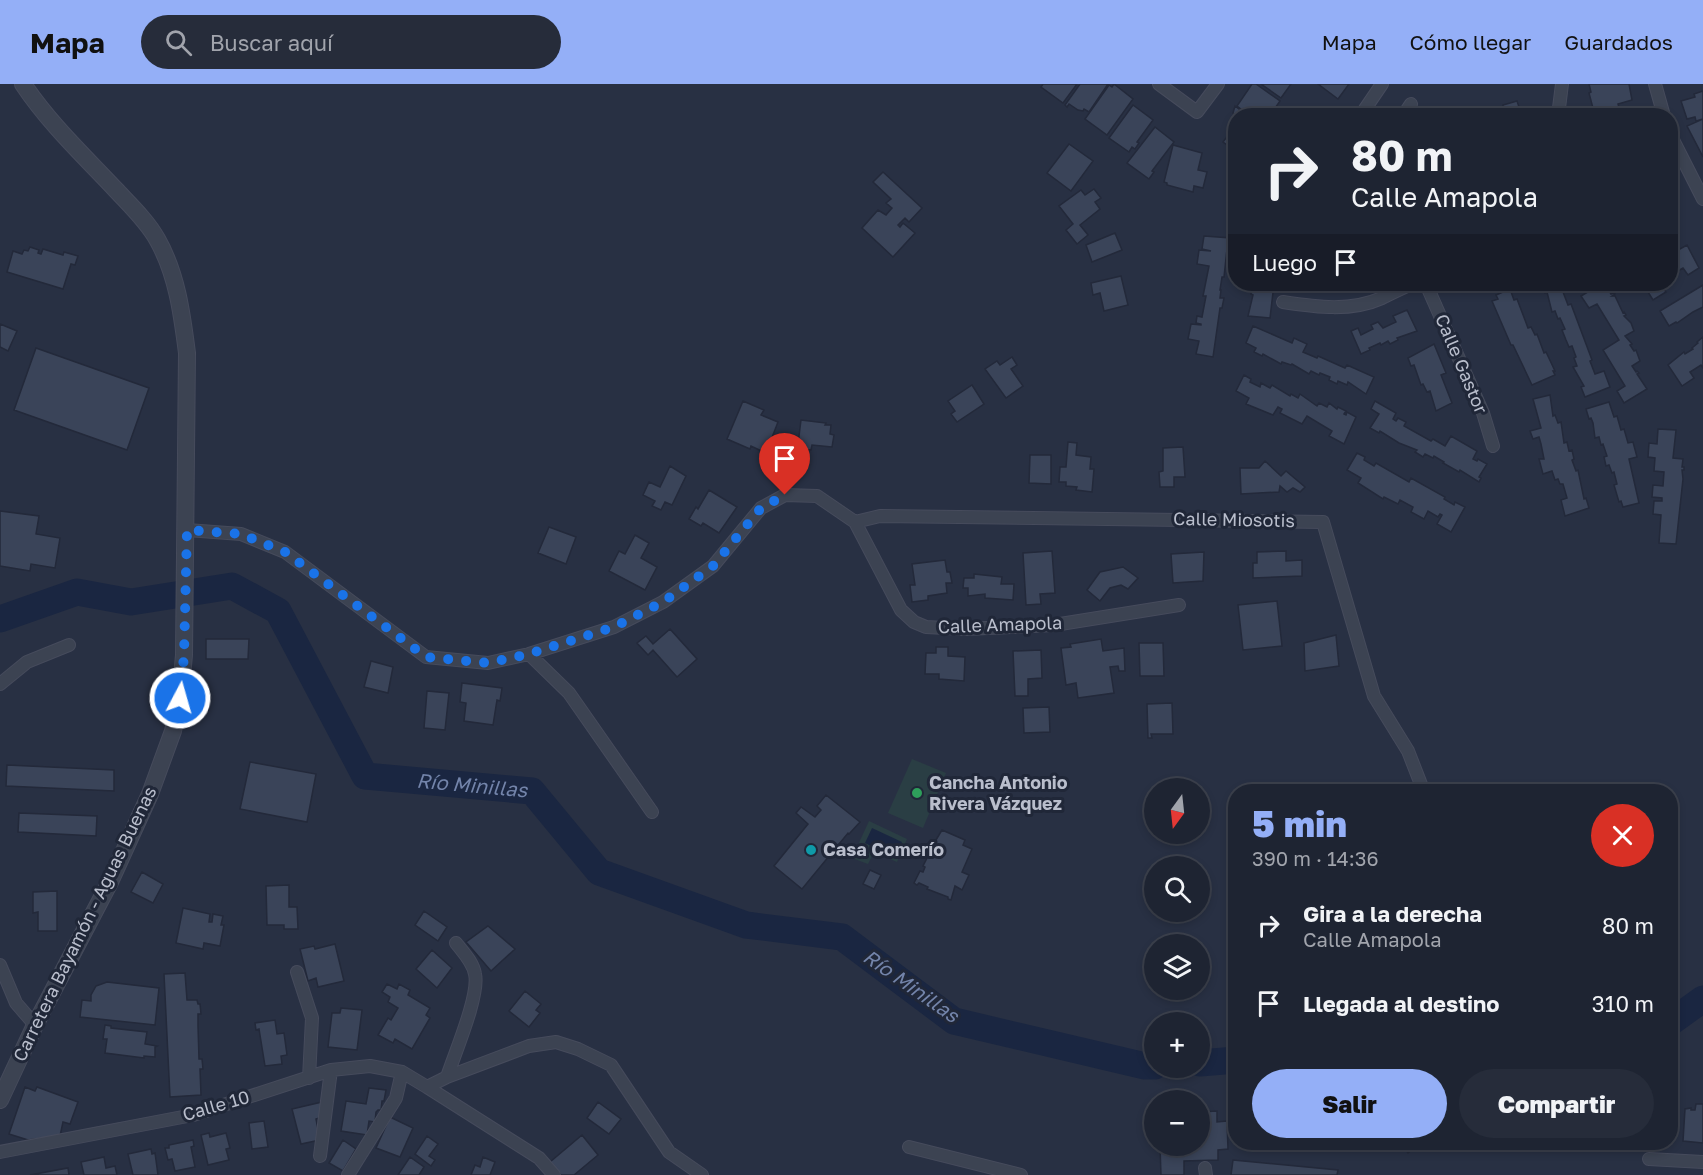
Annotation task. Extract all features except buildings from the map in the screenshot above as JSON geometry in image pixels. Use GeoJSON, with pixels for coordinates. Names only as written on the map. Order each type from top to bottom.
{"type":"FeatureCollection","features":[{"type":"Feature","properties":{"kind":"street","name":"Carretera Bayamón - Aguas Buenas"},"geometry":{"type":"LineString","coordinates":[[0,1100],[35,1025],[110,882],[150,794],[173,731],[180,698],[185,627],[187,353],[181,306],[171,268],[157,238],[136,211],[42,111],[23,84]]}},
{"type":"Feature","properties":{"kind":"street"},"geometry":{"type":"LineString","coordinates":[[1160,84],[1197,112],[1218,84]]}},
{"type":"Feature","properties":{"kind":"street"},"geometry":{"type":"LineString","coordinates":[[1366,108],[1382,84]]}},
{"type":"Feature","properties":{"kind":"street"},"geometry":{"type":"LineString","coordinates":[[1559,108],[1562,84]]}},
{"type":"Feature","properties":{"kind":"street"},"geometry":{"type":"LineString","coordinates":[[1655,84],[1662,108]]}},
{"type":"Feature","properties":{"kind":"street"},"geometry":{"type":"LineString","coordinates":[[1408,108],[1411,104]]}},
{"type":"Feature","properties":{"kind":"street"},"geometry":{"type":"LineString","coordinates":[[1678,150],[1703,199]]}},
{"type":"Feature","properties":{"kind":"street"},"geometry":{"type":"LineString","coordinates":[[1283,302],[1329,308],[1381,299],[1398,291]]}},
{"type":"Feature","properties":{"kind":"street","name":"Calle Gastor"},"geometry":{"type":"LineString","coordinates":[[1429,291],[1483,413],[1492,446]]}},
{"type":"Feature","properties":{"kind":"street","name":"Calle Amapola"},"geometry":{"type":"LineString","coordinates":[[187,530],[241,534],[285,552],[426,657],[488,663],[529,654],[614,627],[663,602],[713,566],[761,508],[785,495],[817,496],[855,522],[901,610],[914,622],[926,627],[965,629],[1054,625],[1179,605]]}},
{"type":"Feature","properties":{"kind":"street","name":"Calle Miosotis"},"geometry":{"type":"LineString","coordinates":[[855,522],[880,516],[1323,522],[1374,696],[1408,751],[1421,784]]}},
{"type":"Feature","properties":{"kind":"street"},"geometry":{"type":"LineString","coordinates":[[0,684],[27,662],[69,645]]}},
{"type":"Feature","properties":{"kind":"street"},"geometry":{"type":"LineString","coordinates":[[529,654],[569,693],[652,812]]}},
{"type":"Feature","properties":{"kind":"street"},"geometry":{"type":"LineString","coordinates":[[447,1077],[474,993],[476,975],[471,962],[456,943]]}},
{"type":"Feature","properties":{"kind":"street"},"geometry":{"type":"LineString","coordinates":[[0,966],[16,1004],[35,1025]]}},
{"type":"Feature","properties":{"kind":"street"},"geometry":{"type":"LineString","coordinates":[[297,972],[312,1018],[309,1078]]}},
{"type":"Feature","properties":{"kind":"street"},"geometry":{"type":"LineString","coordinates":[[427,1087],[447,1077],[529,1046],[556,1042],[578,1049],[611,1065],[669,1152],[702,1175]]}},
{"type":"Feature","properties":{"kind":"street","name":"Calle 10"},"geometry":{"type":"LineString","coordinates":[[0,1152],[192,1115],[331,1070],[370,1066],[402,1072],[539,1158],[554,1175]]}},
{"type":"Feature","properties":{"kind":"street"},"geometry":{"type":"LineString","coordinates":[[320,1156],[331,1070]]}},
{"type":"Feature","properties":{"kind":"street"},"geometry":{"type":"LineString","coordinates":[[348,1175],[396,1098],[402,1072]]}},
{"type":"Feature","properties":{"kind":"street"},"geometry":{"type":"LineString","coordinates":[[909,1147],[1021,1175]]}},
{"type":"Feature","properties":{"kind":"street"},"geometry":{"type":"LineString","coordinates":[[1649,1159],[1703,1162]]}},
{"type":"Feature","properties":{"kind":"shaded area","name":"Cancha Antonio Rivera Vázquez"},"geometry":{"type":"Polygon","coordinates":[[[912,759],[946,773],[923,828],[888,813],[912,759]]]}},
{"type":"Feature","properties":{"kind":"shaded area"},"geometry":{"type":"Polygon","coordinates":[[[869,821],[907,839],[897,862],[874,852],[868,864],[852,858],[869,821]]]}},
{"type":"Feature","properties":{"kind":"water"},"geometry":{"type":"Polygon","coordinates":[[[872,828],[902,842],[894,857],[865,843],[872,828]]]}},
{"type":"Feature","properties":{"kind":"waterway","name":"Río Minillas"},"geometry":{"type":"LineString","coordinates":[[0,619],[77,592],[131,602],[232,586],[278,611],[365,776],[532,791],[599,872],[746,925],[842,937],[954,1021],[1144,1066]]}},
{"type":"Feature","properties":{"kind":"waterway","name":"Río Minillas"},"geometry":{"type":"LineString","coordinates":[[1678,1017],[1703,999]]}},
{"type":"Feature","properties":{"kind":"waterway","name":"Río Minillas"},"geometry":{"type":"LineString","coordinates":[[1210,1062],[1228,1061]]}},
{"type":"Feature","properties":{"kind":"place","name":"Cancha Antonio Rivera Vázquez"},"geometry":{"type":"Point","coordinates":[917,793]}},
{"type":"Feature","properties":{"kind":"place","name":"Casa Comerío"},"geometry":{"type":"Point","coordinates":[811,850]}},
{"type":"Feature","properties":{"kind":"route"},"geometry":{"type":"LineString","coordinates":[[180,698],[184,656],[187,530],[241,534],[285,552],[426,657],[488,663],[529,654],[614,627],[663,602],[713,566],[761,508],[785,495]]}}]}
